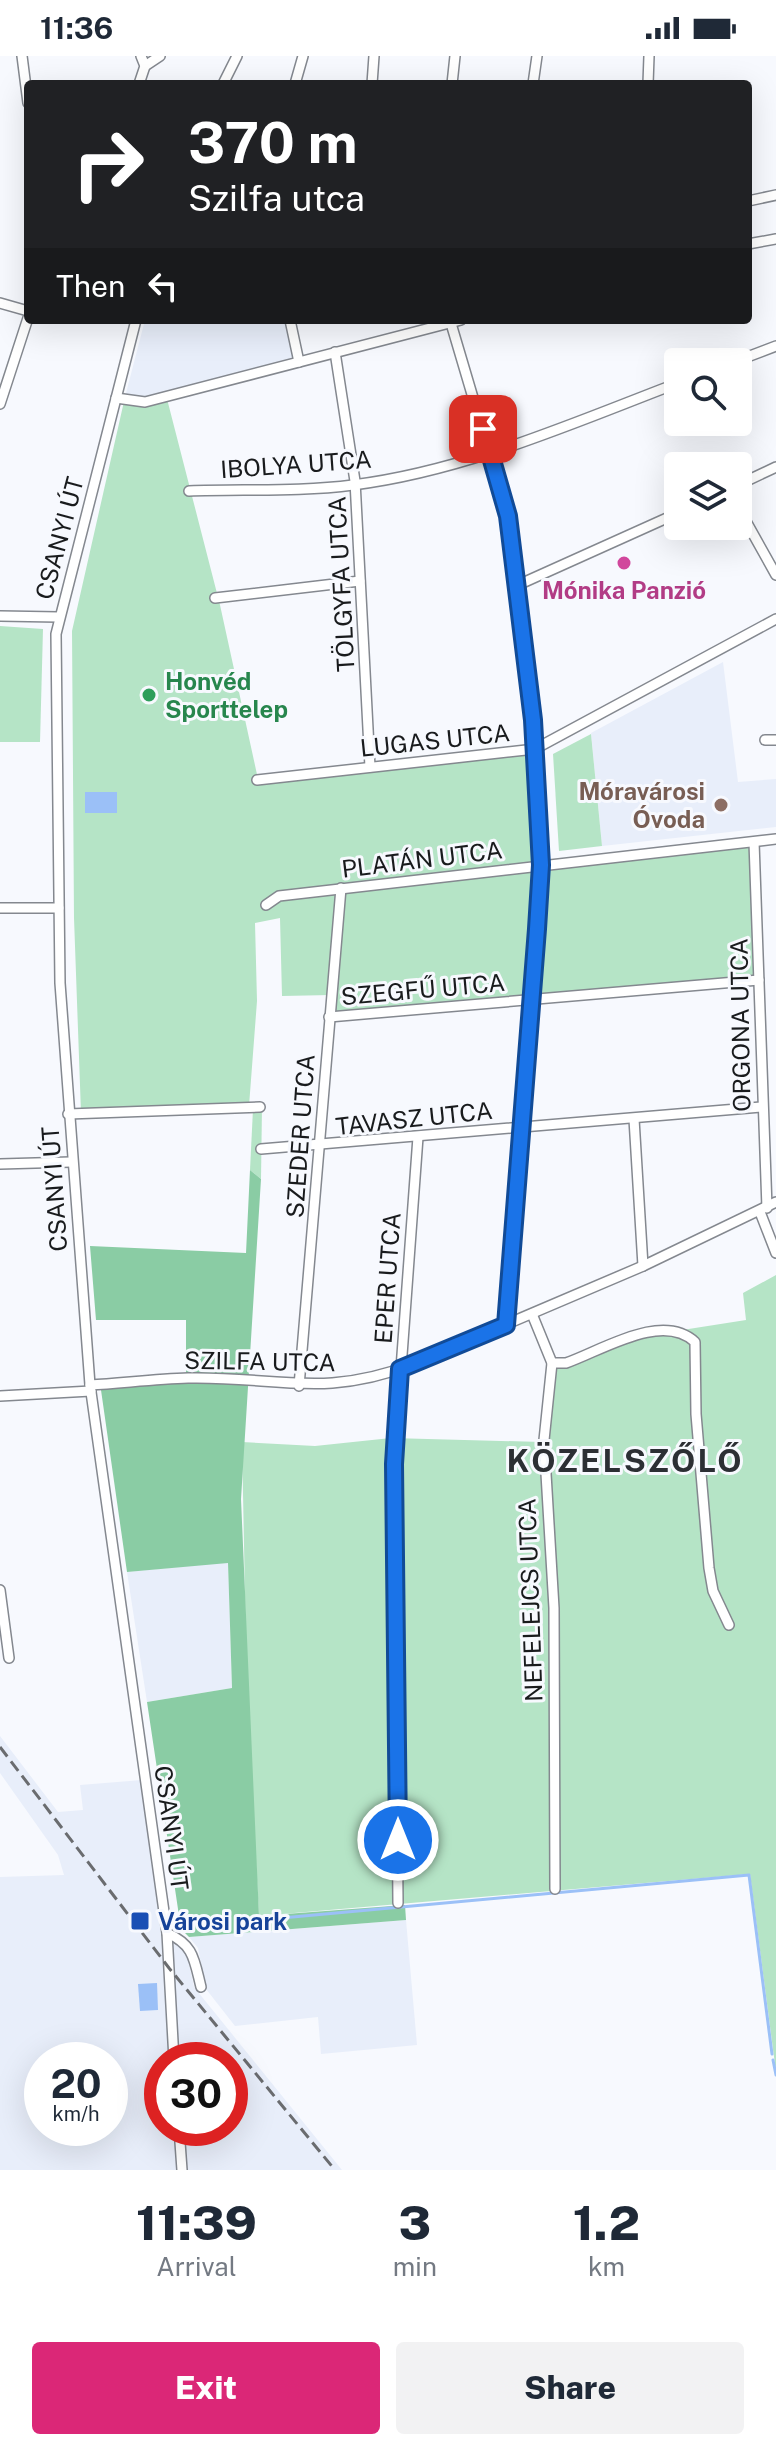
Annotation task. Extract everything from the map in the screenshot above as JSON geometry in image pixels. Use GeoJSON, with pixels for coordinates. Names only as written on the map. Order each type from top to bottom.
{"type":"FeatureCollection","features":[{"type":"Feature","properties":{"kind":"street"},"geometry":{"type":"LineString","coordinates":[[22,56],[25,80]]}},
{"type":"Feature","properties":{"kind":"street"},"geometry":{"type":"LineString","coordinates":[[143,61],[160,56]]}},
{"type":"Feature","properties":{"kind":"street"},"geometry":{"type":"LineString","coordinates":[[225,80],[237,56]]}},
{"type":"Feature","properties":{"kind":"street"},"geometry":{"type":"LineString","coordinates":[[296,80],[303,56]]}},
{"type":"Feature","properties":{"kind":"street"},"geometry":{"type":"LineString","coordinates":[[372,80],[374,56]]}},
{"type":"Feature","properties":{"kind":"street"},"geometry":{"type":"LineString","coordinates":[[452,80],[455,56]]}},
{"type":"Feature","properties":{"kind":"street"},"geometry":{"type":"LineString","coordinates":[[534,80],[537,56]]}},
{"type":"Feature","properties":{"kind":"street"},"geometry":{"type":"LineString","coordinates":[[648,80],[649,56]]}},
{"type":"Feature","properties":{"kind":"street"},"geometry":{"type":"LineString","coordinates":[[752,200],[776,195]]}},
{"type":"Feature","properties":{"kind":"street"},"geometry":{"type":"LineString","coordinates":[[752,243],[776,239]]}},
{"type":"Feature","properties":{"kind":"street"},"geometry":{"type":"LineString","coordinates":[[0,303],[24,310]]}},
{"type":"Feature","properties":{"kind":"street"},"geometry":{"type":"LineString","coordinates":[[0,404],[26,324]]}},
{"type":"Feature","properties":{"kind":"street","name":"CSANYI ÚT"},"geometry":{"type":"LineString","coordinates":[[135,324],[58,617],[54,667],[59,908],[71,1162],[90,1388],[167,1933],[173,2042]]}},
{"type":"Feature","properties":{"kind":"street"},"geometry":{"type":"LineString","coordinates":[[291,324],[299,362]]}},
{"type":"Feature","properties":{"kind":"street"},"geometry":{"type":"LineString","coordinates":[[116,398],[137,403],[152,400],[442,324]]}},
{"type":"Feature","properties":{"kind":"street"},"geometry":{"type":"LineString","coordinates":[[455,324],[508,516],[535,749],[541,865],[506,1325]]}},
{"type":"Feature","properties":{"kind":"street"},"geometry":{"type":"LineString","coordinates":[[752,355],[776,346]]}},
{"type":"Feature","properties":{"kind":"street","name":"TÖLGYFA UTCA"},"geometry":{"type":"LineString","coordinates":[[335,352],[356,485],[370,767]]}},
{"type":"Feature","properties":{"kind":"street","name":"IBOLYA UTCA"},"geometry":{"type":"LineString","coordinates":[[189,491],[356,485],[490,453],[664,388]]}},
{"type":"Feature","properties":{"kind":"street"},"geometry":{"type":"LineString","coordinates":[[752,478],[776,467]]}},
{"type":"Feature","properties":{"kind":"street"},"geometry":{"type":"LineString","coordinates":[[518,585],[664,519]]}},
{"type":"Feature","properties":{"kind":"street"},"geometry":{"type":"LineString","coordinates":[[752,532],[776,575]]}},
{"type":"Feature","properties":{"kind":"street"},"geometry":{"type":"LineString","coordinates":[[215,598],[360,581]]}},
{"type":"Feature","properties":{"kind":"street"},"geometry":{"type":"LineString","coordinates":[[0,616],[58,617]]}},
{"type":"Feature","properties":{"kind":"street","name":"LUGAS UTCA"},"geometry":{"type":"LineString","coordinates":[[257,780],[535,749],[776,619]]}},
{"type":"Feature","properties":{"kind":"street"},"geometry":{"type":"LineString","coordinates":[[765,740],[776,740]]}},
{"type":"Feature","properties":{"kind":"street","name":"PLATÁN UTCA"},"geometry":{"type":"LineString","coordinates":[[266,905],[279,896],[776,839]]}},
{"type":"Feature","properties":{"kind":"street","name":"ORGONA UTCA"},"geometry":{"type":"LineString","coordinates":[[754,842],[761,1107],[768,1207],[776,1253]]}},
{"type":"Feature","properties":{"kind":"street","name":"SZEDER UTCA"},"geometry":{"type":"LineString","coordinates":[[299,1386],[341,888]]}},
{"type":"Feature","properties":{"kind":"street"},"geometry":{"type":"LineString","coordinates":[[0,908],[59,908]]}},
{"type":"Feature","properties":{"kind":"street","name":"SZEGFŰ UTCA"},"geometry":{"type":"LineString","coordinates":[[329,1017],[759,980]]}},
{"type":"Feature","properties":{"kind":"street"},"geometry":{"type":"LineString","coordinates":[[68,1114],[260,1107]]}},
{"type":"Feature","properties":{"kind":"street","name":"TAVASZ UTCA"},"geometry":{"type":"LineString","coordinates":[[261,1149],[318,1147],[475,1130],[521,1129],[761,1107]]}},
{"type":"Feature","properties":{"kind":"street"},"geometry":{"type":"LineString","coordinates":[[634,1119],[636,1200],[643,1266]]}},
{"type":"Feature","properties":{"kind":"street","name":"EPER UTCA"},"geometry":{"type":"LineString","coordinates":[[398,1903],[394,1507],[400,1369],[418,1137]]}},
{"type":"Feature","properties":{"kind":"street"},"geometry":{"type":"LineString","coordinates":[[0,1164],[71,1162]]}},
{"type":"Feature","properties":{"kind":"street","name":"SZILFA UTCA"},"geometry":{"type":"LineString","coordinates":[[0,1396],[190,1378],[299,1386],[351,1382],[400,1369],[506,1325],[643,1266],[768,1207]]}},
{"type":"Feature","properties":{"kind":"street","name":"NEFELEJCS UTCA"},"geometry":{"type":"LineString","coordinates":[[532,1314],[552,1363],[544,1440],[554,1608],[555,1889]]}},
{"type":"Feature","properties":{"kind":"street"},"geometry":{"type":"LineString","coordinates":[[552,1363],[566,1363],[647,1333],[681,1333],[695,1342],[696,1414],[709,1568],[713,1591],[729,1625]]}},
{"type":"Feature","properties":{"kind":"street"},"geometry":{"type":"LineString","coordinates":[[0,1590],[9,1658]]}},
{"type":"Feature","properties":{"kind":"street"},"geometry":{"type":"LineString","coordinates":[[167,1933],[193,1951],[201,1987]]}},
{"type":"Feature","properties":{"kind":"street"},"geometry":{"type":"LineString","coordinates":[[180,2146],[182,2170]]}},
{"type":"Feature","properties":{"kind":"shaded area"},"geometry":{"type":"Polygon","coordinates":[[[144,324],[287,324],[296,361],[147,400],[125,397],[144,324]]]}},
{"type":"Feature","properties":{"kind":"shaded area"},"geometry":{"type":"Polygon","coordinates":[[[723,662],[738,782],[776,779],[776,827],[602,846],[591,733],[723,662]]]}},
{"type":"Feature","properties":{"kind":"shaded area"},"geometry":{"type":"Polygon","coordinates":[[[228,1562],[232,1688],[147,1702],[127,1572],[228,1562]]]}},
{"type":"Feature","properties":{"kind":"shaded area"},"geometry":{"type":"Polygon","coordinates":[[[0,1736],[58,1812],[83,1810],[80,1785],[142,1780],[166,1933],[187,1954],[194,1987],[238,2042],[144,2042],[144,2146],[248,2146],[248,2054],[342,2170],[0,2170],[0,1877],[64,1875],[58,1855],[0,1773],[0,1736]]]}},
{"type":"Feature","properties":{"kind":"shaded area"},"geometry":{"type":"Polygon","coordinates":[[[406,1920],[417,2045],[321,2054],[318,2017],[235,2026],[206,1989],[198,1948],[189,1937],[406,1920]]]}},
{"type":"Feature","properties":{"kind":"green space"},"geometry":{"type":"Polygon","coordinates":[[[166,395],[220,605],[258,779],[535,749],[541,865],[754,842],[759,980],[329,1017],[331,995],[282,996],[280,918],[255,923],[257,1001],[249,1106],[81,1113],[74,918],[72,631],[125,397],[138,401],[166,395]]]}},
{"type":"Feature","properties":{"kind":"green space"},"geometry":{"type":"Polygon","coordinates":[[[0,626],[43,629],[40,742],[0,742],[0,626]]]}},
{"type":"Feature","properties":{"kind":"green space"},"geometry":{"type":"Polygon","coordinates":[[[591,734],[602,846],[559,851],[553,754],[591,734]]]}},
{"type":"Feature","properties":{"kind":"green space"},"geometry":{"type":"Polygon","coordinates":[[[262,1106],[261,1179],[250,1170],[253,1109],[262,1106]]]}},
{"type":"Feature","properties":{"kind":"green space"},"geometry":{"type":"Polygon","coordinates":[[[250,1170],[261,1179],[241,1499],[259,1916],[405,1905],[406,1920],[189,1937],[181,1929],[147,1702],[232,1688],[228,1563],[127,1572],[100,1383],[186,1376],[186,1320],[96,1320],[90,1246],[246,1253],[250,1170]]]}},
{"type":"Feature","properties":{"kind":"green space"},"geometry":{"type":"Polygon","coordinates":[[[776,1275],[776,2072],[750,1874],[259,1916],[247,1699],[242,1442],[315,1446],[391,1438],[541,1442],[550,1367],[644,1336],[746,1320],[743,1293],[776,1275]]]}},
{"type":"Feature","properties":{"kind":"water"},"geometry":{"type":"Polygon","coordinates":[[[85,792],[117,792],[117,813],[85,813],[85,792]]]}},
{"type":"Feature","properties":{"kind":"water"},"geometry":{"type":"Polygon","coordinates":[[[157,1983],[158,2010],[140,2011],[138,1984],[157,1983]]]}},
{"type":"Feature","properties":{"kind":"waterway"},"geometry":{"type":"LineString","coordinates":[[260,1920],[749,1875],[772,2054]]}},
{"type":"Feature","properties":{"kind":"waterway"},"geometry":{"type":"LineString","coordinates":[[773,2060],[776,2075]]}},
{"type":"Feature","properties":{"kind":"railway"},"geometry":{"type":"LineString","coordinates":[[0,1747],[169,1968],[335,2170]]}},
{"type":"Feature","properties":{"kind":"place","name":"Mónika Panzió"},"geometry":{"type":"Point","coordinates":[624,563]}},
{"type":"Feature","properties":{"kind":"place","name":"Honvéd Sporttelep"},"geometry":{"type":"Point","coordinates":[149,695]}},
{"type":"Feature","properties":{"kind":"place","name":"Móravárosi Óvoda"},"geometry":{"type":"Point","coordinates":[721,805]}},
{"type":"Feature","properties":{"kind":"place","name":"Városi park"},"geometry":{"type":"Point","coordinates":[140,1921]}},
{"type":"Feature","properties":{"kind":"district","name":"KÖZELSZŐLŐ"},"geometry":{"type":"Point","coordinates":[625,1460]}},
{"type":"Feature","properties":{"kind":"route"},"geometry":{"type":"LineString","coordinates":[[398,1840],[394,1464],[400,1369],[506,1325],[541,865],[533,720],[517,575],[508,516],[483,429]]}}]}
